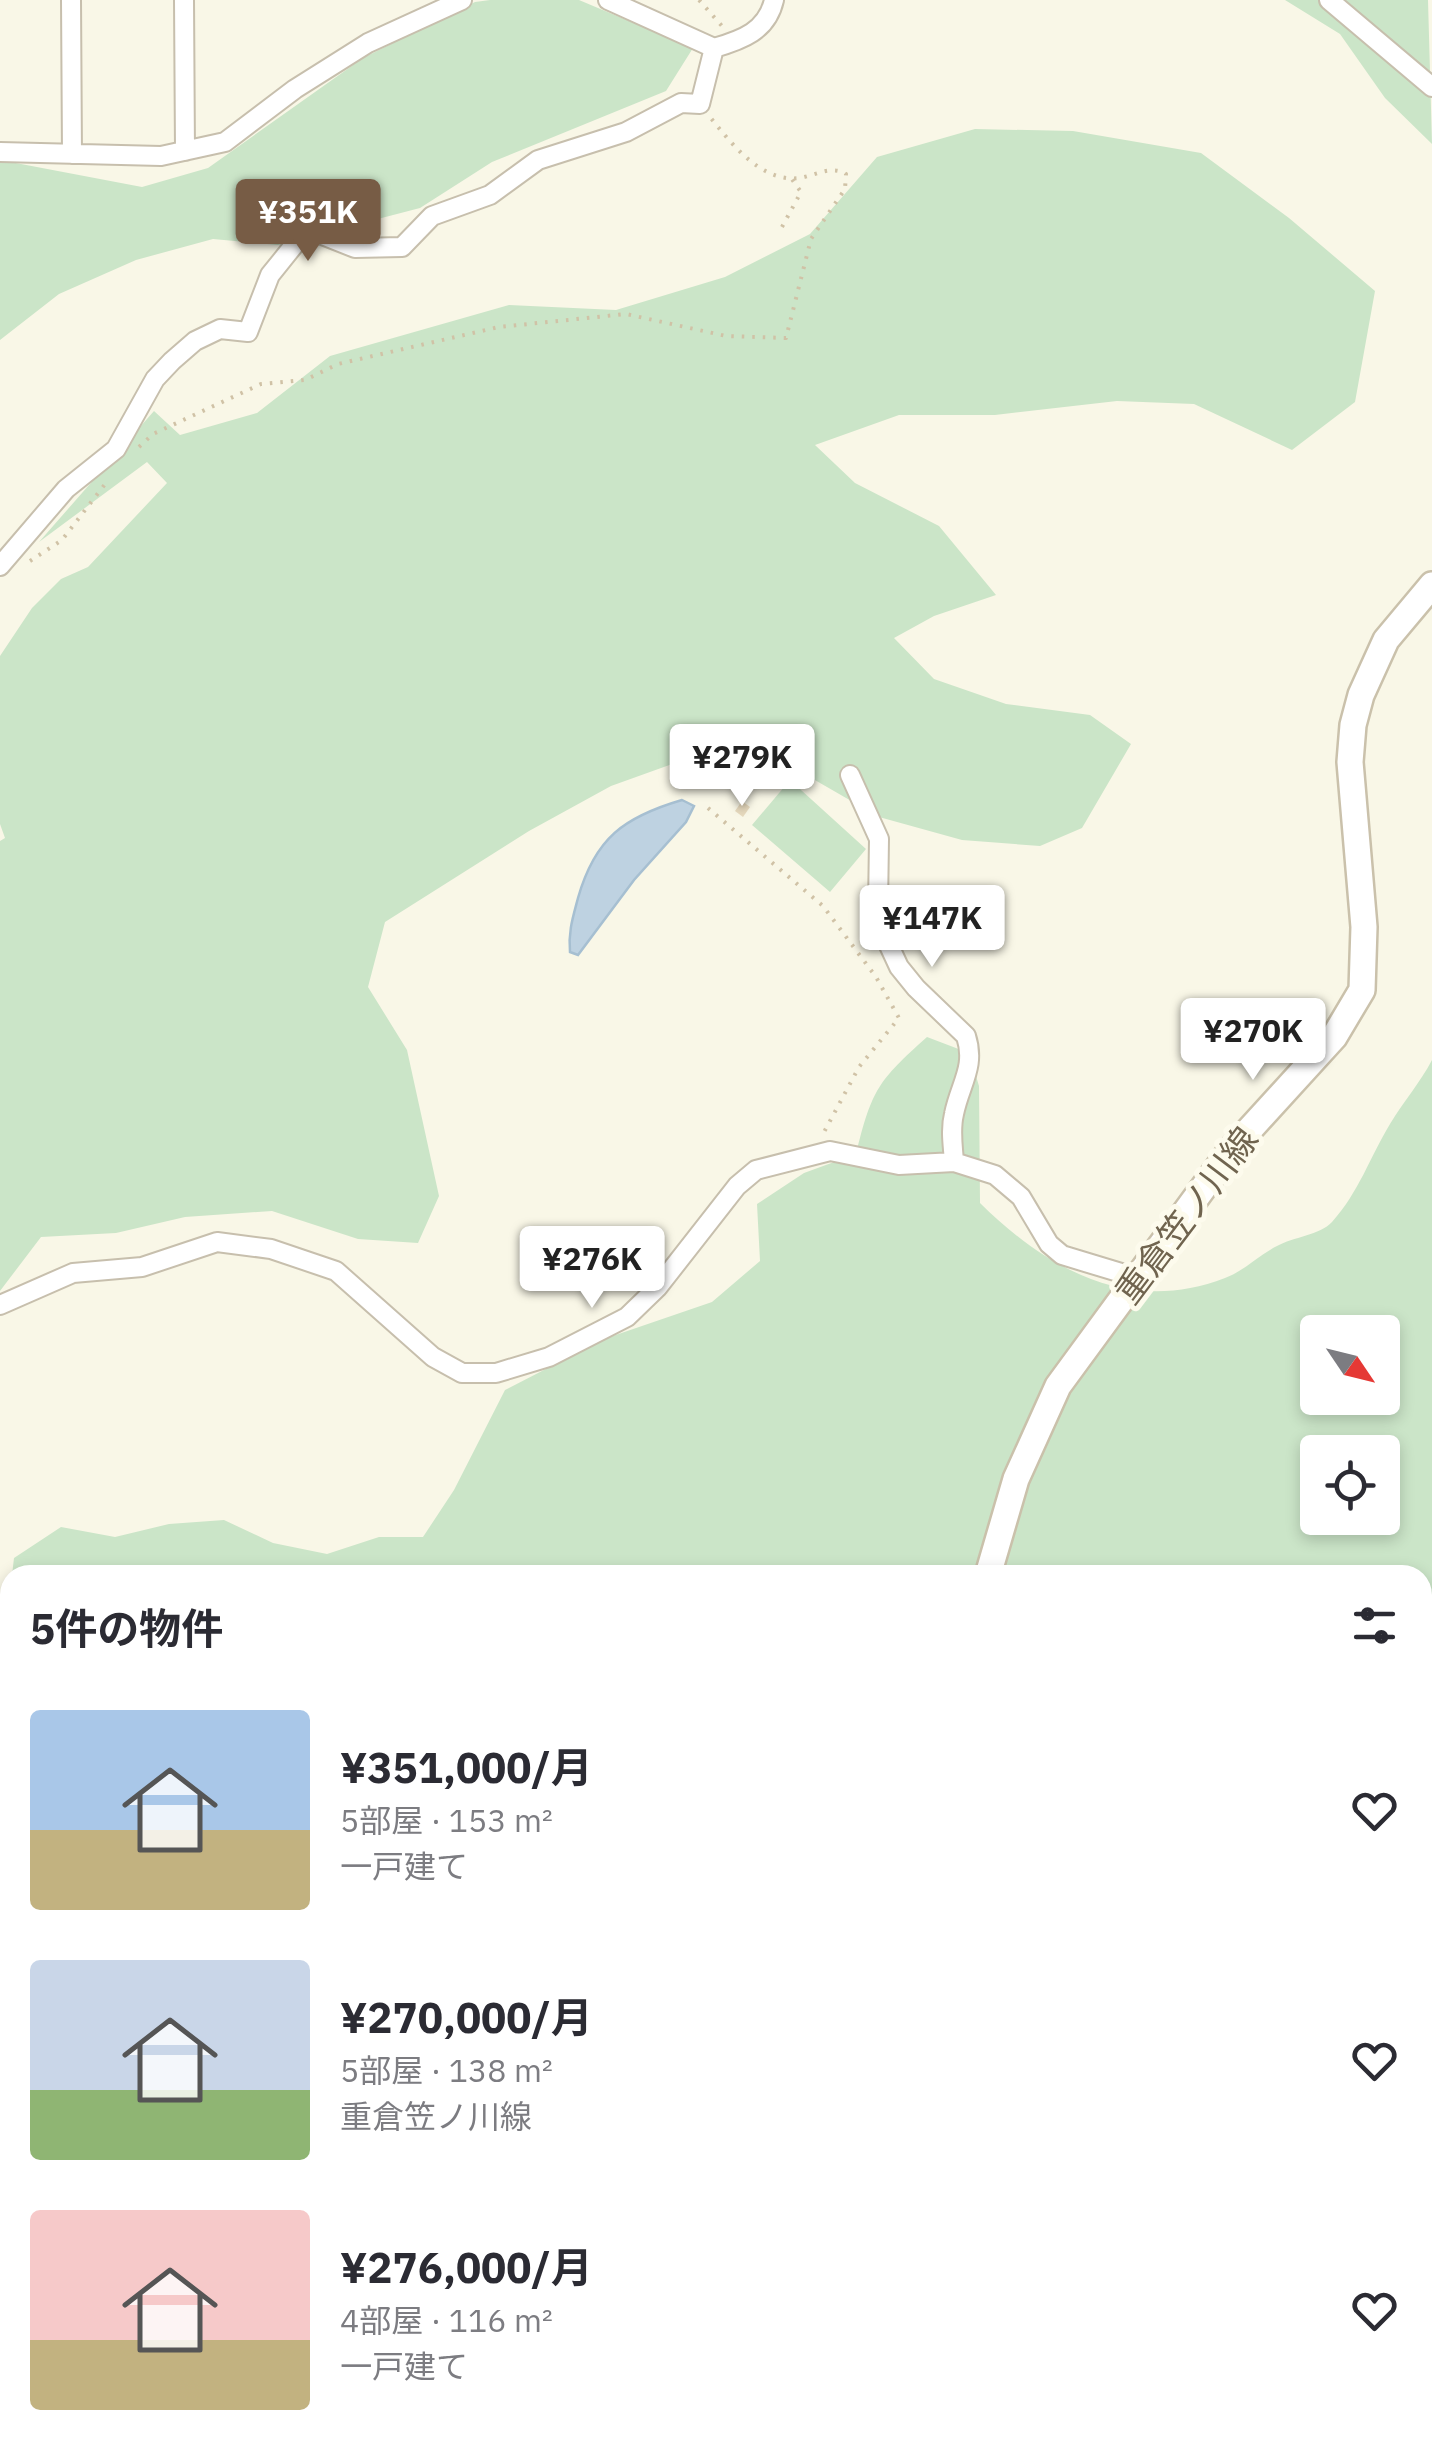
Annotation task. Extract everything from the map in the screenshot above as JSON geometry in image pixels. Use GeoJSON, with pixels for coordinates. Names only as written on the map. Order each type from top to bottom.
{"type":"FeatureCollection","features":[{"type":"Feature","properties":{"kind":"main road","name":"重倉笠ノ川線"},"geometry":{"type":"LineString","coordinates":[[991,1565],[1016,1478],[1058,1386],[1231,1150],[1334,1037],[1362,990],[1364,927],[1350,762],[1353,725],[1361,694],[1386,640],[1432,585]]}},
{"type":"Feature","properties":{"kind":"street"},"geometry":{"type":"LineString","coordinates":[[71,0],[72,154]]}},
{"type":"Feature","properties":{"kind":"street"},"geometry":{"type":"LineString","coordinates":[[184,0],[184,151]]}},
{"type":"Feature","properties":{"kind":"street"},"geometry":{"type":"LineString","coordinates":[[0,152],[161,156],[225,142],[294,90],[368,44],[462,0]]}},
{"type":"Feature","properties":{"kind":"street"},"geometry":{"type":"LineString","coordinates":[[608,0],[721,46]]}},
{"type":"Feature","properties":{"kind":"street"},"geometry":{"type":"LineString","coordinates":[[0,566],[1,560],[28,537],[66,488],[116,449],[155,378],[172,360],[195,341],[220,330],[248,332],[270,275],[307,229],[355,248],[402,247],[432,216],[490,195],[538,160],[626,132],[681,104],[700,104],[721,46],[761,27],[774,0]]}},
{"type":"Feature","properties":{"kind":"street"},"geometry":{"type":"LineString","coordinates":[[1329,0],[1432,87]]}},
{"type":"Feature","properties":{"kind":"street"},"geometry":{"type":"LineString","coordinates":[[850,775],[879,839],[878,907],[886,940],[899,967],[966,1036],[971,1050],[971,1066],[952,1126],[954,1162]]}},
{"type":"Feature","properties":{"kind":"street"},"geometry":{"type":"LineString","coordinates":[[0,1306],[72,1273],[142,1267],[217,1242],[271,1249],[336,1271],[433,1357],[462,1373],[496,1373],[549,1357],[626,1317],[658,1287],[737,1186],[756,1170],[816,1152],[899,1165],[954,1162],[995,1176],[1010,1186],[1049,1244],[1062,1255],[1138,1278]]}},
{"type":"Feature","properties":{"kind":"path"},"geometry":{"type":"LineString","coordinates":[[699,0],[720,22],[721,46]]}},
{"type":"Feature","properties":{"kind":"path"},"geometry":{"type":"LineString","coordinates":[[132,454],[154,434],[262,384],[305,380],[338,364],[500,326],[626,314],[726,336],[786,338],[810,239],[848,182],[846,174],[835,170],[791,178],[772,173],[742,154],[700,104]]}},
{"type":"Feature","properties":{"kind":"path"},"geometry":{"type":"LineString","coordinates":[[782,228],[801,192],[791,178]]}},
{"type":"Feature","properties":{"kind":"path"},"geometry":{"type":"LineString","coordinates":[[0,566],[35,560],[62,540],[112,476]]}},
{"type":"Feature","properties":{"kind":"path"},"geometry":{"type":"LineString","coordinates":[[708,808],[823,906],[876,976],[899,1018],[859,1066],[816,1152]]}},
{"type":"Feature","properties":{"kind":"green space"},"geometry":{"type":"Polygon","coordinates":[[[579,0],[693,48],[666,91],[492,162],[420,208],[278,245],[213,239],[136,260],[59,294],[0,340],[0,160],[142,187],[208,168],[363,58],[475,2],[579,0]]]}},
{"type":"Feature","properties":{"kind":"green space"},"geometry":{"type":"Polygon","coordinates":[[[1285,0],[1428,0],[1432,144],[1385,98],[1340,34],[1285,0]]]}},
{"type":"Feature","properties":{"kind":"green space"},"geometry":{"type":"Polygon","coordinates":[[[975,129],[1073,131],[1201,153],[1289,218],[1375,291],[1355,402],[1292,450],[1194,404],[1117,401],[995,415],[899,415],[815,445],[855,483],[939,526],[996,595],[934,616],[894,638],[934,679],[1006,704],[1090,715],[1131,744],[1082,828],[1040,846],[962,840],[879,817],[775,757],[675,763],[611,786],[529,831],[385,922],[368,987],[407,1050],[439,1196],[418,1243],[358,1239],[272,1211],[185,1217],[116,1233],[41,1237],[0,1291],[0,841],[5,838],[0,824],[0,656],[32,608],[61,579],[88,567],[167,483],[147,462],[39,542],[154,411],[180,435],[257,413],[330,356],[509,305],[616,310],[725,277],[810,234],[877,157],[975,129]]]}},
{"type":"Feature","properties":{"kind":"green space"},"geometry":{"type":"Polygon","coordinates":[[[790,780],[866,849],[830,892],[752,825],[790,780]]]}},
{"type":"Feature","properties":{"kind":"green space"},"geometry":{"type":"Polygon","coordinates":[[[927,1037],[969,1053],[979,1086],[980,1203],[1006,1227],[1062,1266],[1092,1280],[1156,1291],[1190,1288],[1225,1278],[1277,1246],[1332,1222],[1350,1199],[1390,1124],[1432,1060],[1432,1565],[13,1565],[14,1558],[61,1527],[115,1537],[169,1524],[224,1520],[273,1543],[327,1554],[379,1537],[423,1537],[454,1490],[505,1390],[604,1339],[712,1302],[760,1261],[757,1204],[804,1173],[856,1154],[879,1088],[927,1037]]]}},
{"type":"Feature","properties":{"kind":"water"},"geometry":{"type":"Polygon","coordinates":[[[682,800],[694,806],[686,822],[634,880],[578,955],[570,952],[570,931],[578,898],[603,845],[628,823],[682,800]]]}},
{"type":"Feature","properties":{"kind":"building"},"geometry":{"type":"Polygon","coordinates":[[[742,801],[750,807],[743,817],[735,811],[742,801]]]}}]}
